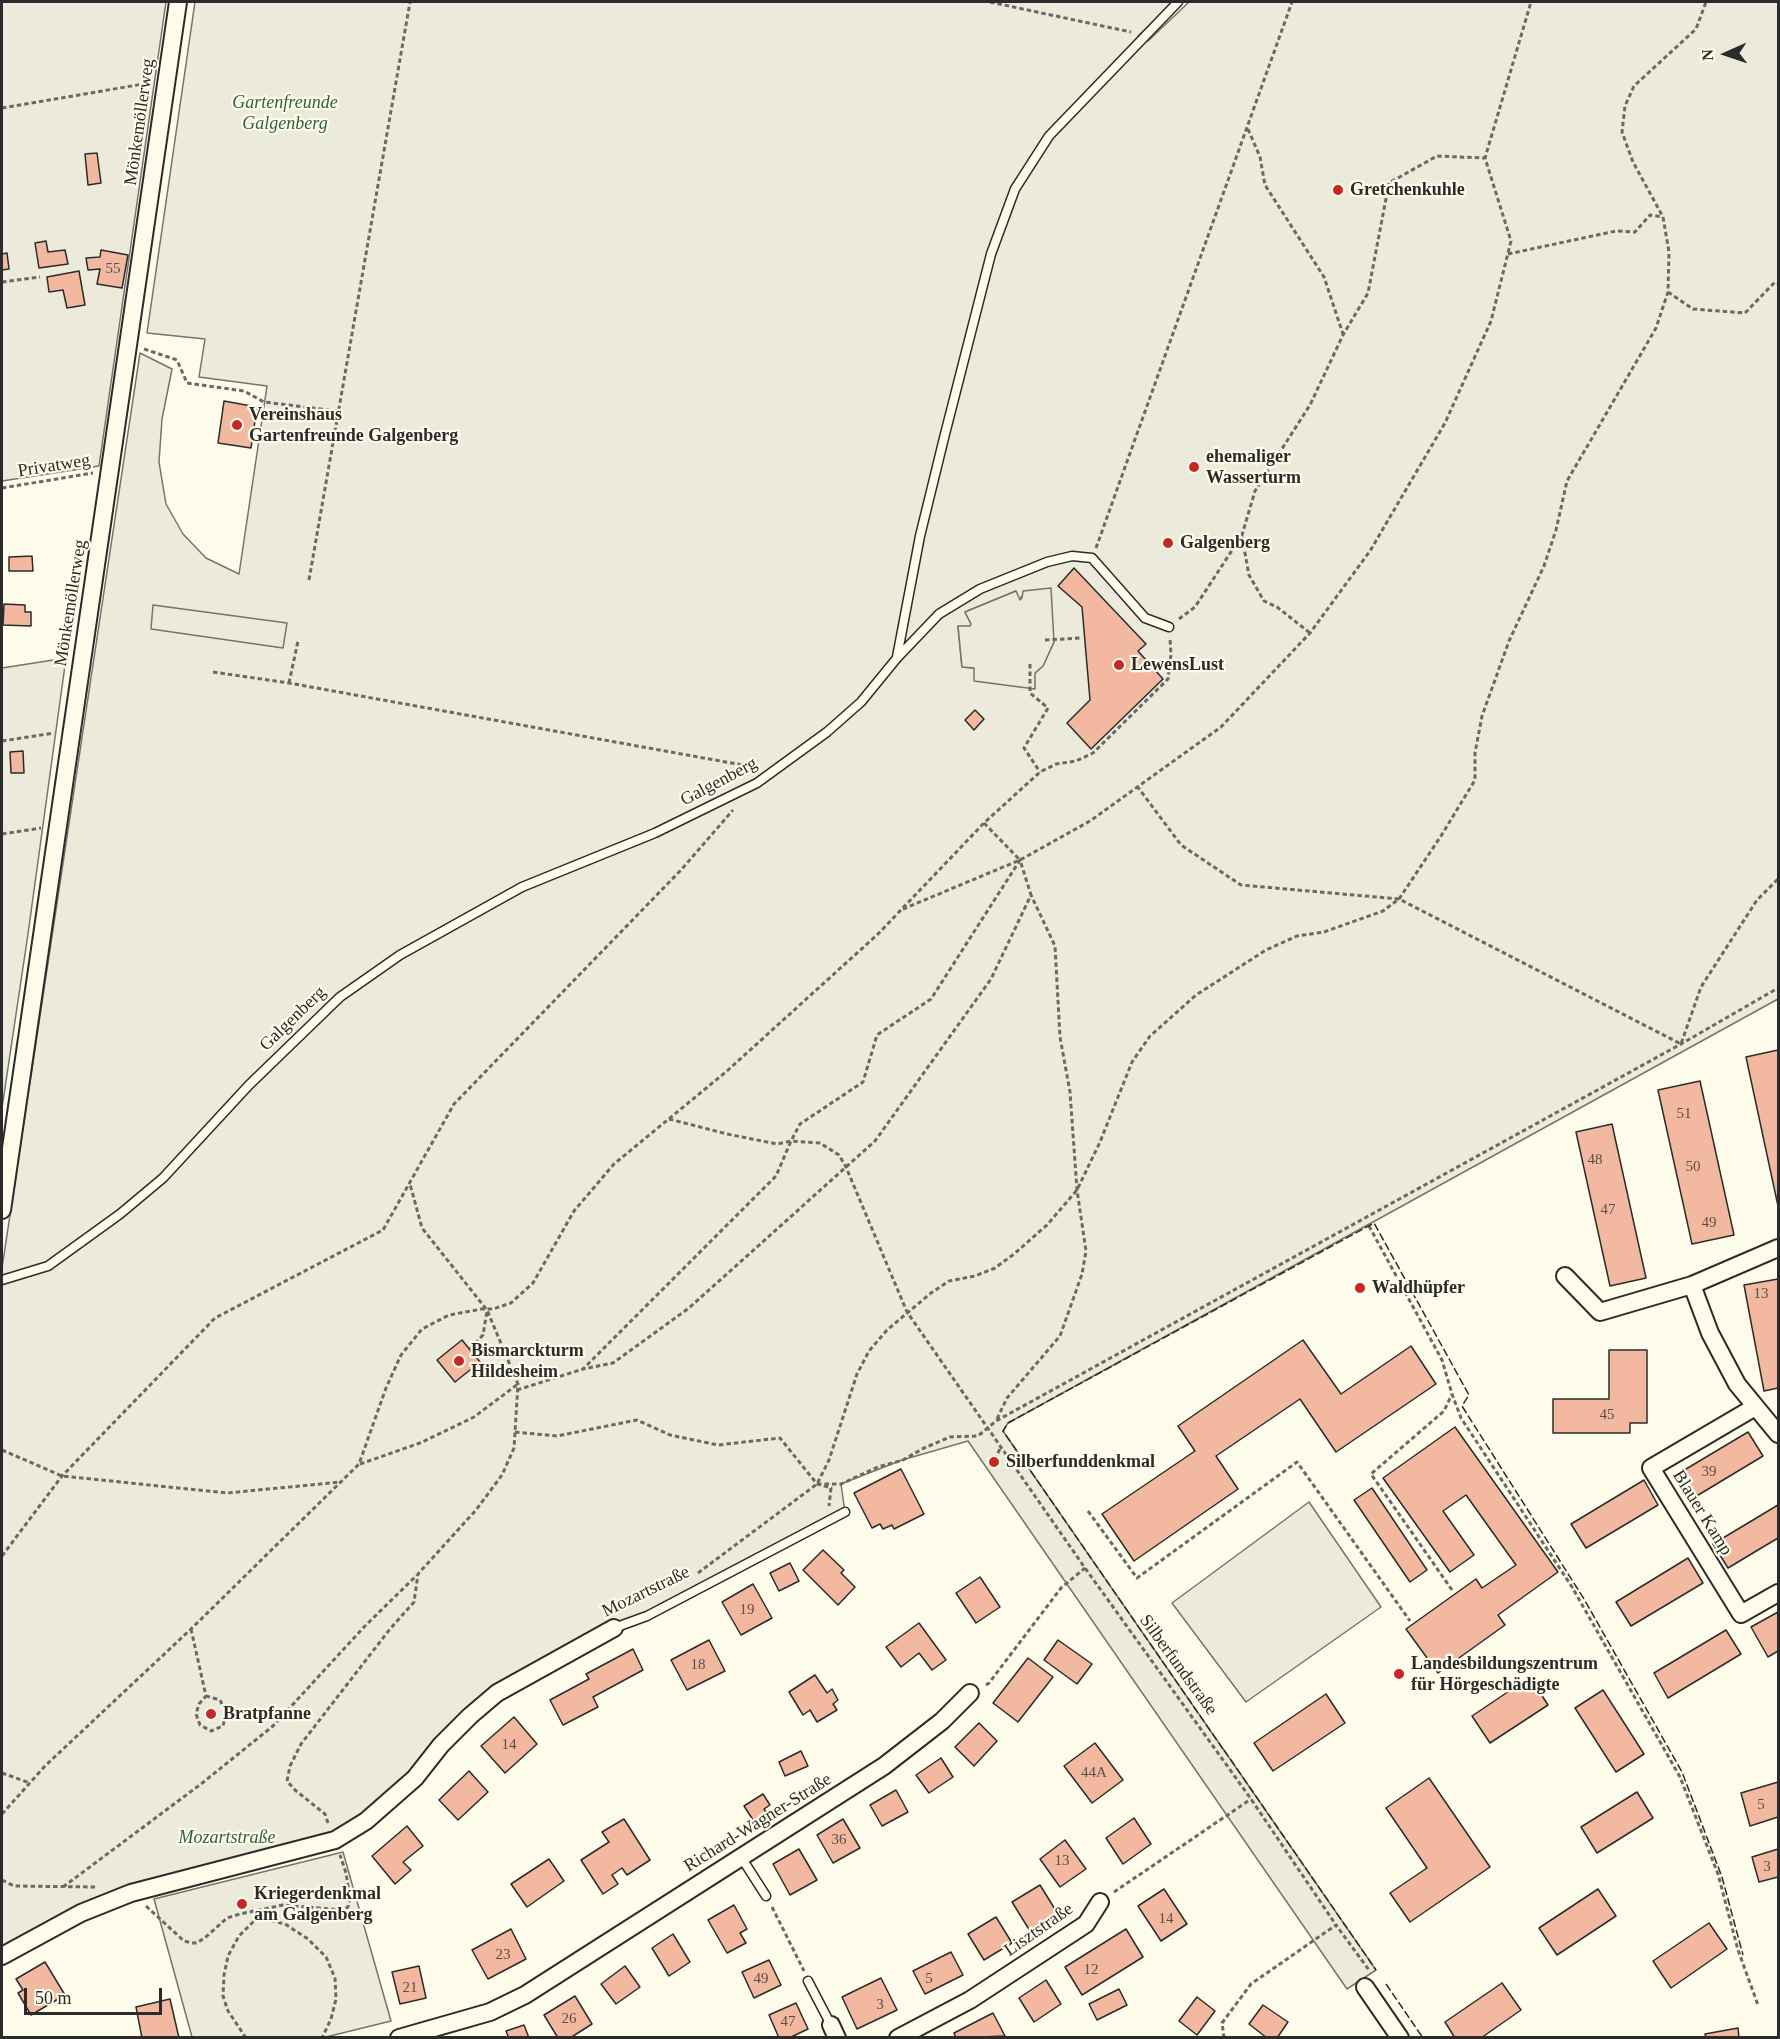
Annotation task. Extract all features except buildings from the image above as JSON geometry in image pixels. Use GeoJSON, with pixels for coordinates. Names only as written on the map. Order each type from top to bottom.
{"type":"FeatureCollection","features":[{"type":"Feature","properties":{"kind":"street","name":"Mönkemöllerweg"},"geometry":{"type":"LineString","coordinates":[[2,1210],[178,2]]}},
{"type":"Feature","properties":{"kind":"street"},"geometry":{"type":"LineString","coordinates":[[1565,1276],[1600,1312],[1692,1285],[1779,1248]]}},
{"type":"Feature","properties":{"kind":"street"},"geometry":{"type":"LineString","coordinates":[[1692,1285],[1710,1333],[1737,1384],[1778,1434]]}},
{"type":"Feature","properties":{"kind":"street","name":"Blauer Kamp"},"geometry":{"type":"LineString","coordinates":[[1755,1407],[1651,1468],[1741,1614],[1779,1593]]}},
{"type":"Feature","properties":{"kind":"street","name":"Mozartstraße"},"geometry":{"type":"LineString","coordinates":[[2,1956],[81,1913],[131,1893],[334,1840],[366,1821],[415,1778],[441,1745],[497,1693],[614,1628]]}},
{"type":"Feature","properties":{"kind":"street","name":"Richard-Wagner-Straße"},"geometry":{"type":"LineString","coordinates":[[399,2037],[490,2012],[525,1995],[884,1766],[942,1721],[970,1693]]}},
{"type":"Feature","properties":{"kind":"street","name":"Lisztstraße"},"geometry":{"type":"LineString","coordinates":[[898,2037],[970,2000],[1086,1924],[1100,1902]]}},
{"type":"Feature","properties":{"kind":"street"},"geometry":{"type":"LineString","coordinates":[[1365,1987],[1400,2037]]}},
{"type":"Feature","properties":{"kind":"lane","name":"Galgenberg"},"geometry":{"type":"LineString","coordinates":[[2,1280],[48,1266],[120,1214],[163,1178],[249,1085],[340,997],[400,955],[522,887],[655,833],[757,783],[827,732],[861,702],[897,658],[920,536],[946,427],[991,254],[1015,189],[1049,136],[1178,2]]}},
{"type":"Feature","properties":{"kind":"lane"},"geometry":{"type":"LineString","coordinates":[[897,658],[939,614],[980,589],[1047,562],[1072,556],[1092,558],[1145,618],[1169,627]]}},
{"type":"Feature","properties":{"kind":"lane","name":"Mozartstraße"},"geometry":{"type":"LineString","coordinates":[[614,1628],[647,1616],[845,1512]]}},
{"type":"Feature","properties":{"kind":"lane"},"geometry":{"type":"LineString","coordinates":[[741,1857],[766,1896]]}},
{"type":"Feature","properties":{"kind":"lane"},"geometry":{"type":"LineString","coordinates":[[808,1981],[834,2031]]}},
{"type":"Feature","properties":{"kind":"path"},"geometry":{"type":"LineString","coordinates":[[309,580],[410,2]]}},
{"type":"Feature","properties":{"kind":"path"},"geometry":{"type":"LineString","coordinates":[[990,2],[1144,35]]}},
{"type":"Feature","properties":{"kind":"path"},"geometry":{"type":"LineString","coordinates":[[1092,558],[1292,2]]}},
{"type":"Feature","properties":{"kind":"path"},"geometry":{"type":"LineString","coordinates":[[901,910],[1020,860],[1090,821],[1221,727],[1310,633],[1370,551],[1445,423],[1491,321],[1511,241],[1485,158],[1530,2]]}},
{"type":"Feature","properties":{"kind":"path"},"geometry":{"type":"LineString","coordinates":[[697,1573],[818,1484],[830,1460],[857,1374],[869,1351],[887,1330],[949,1281],[975,1276],[995,1268],[1014,1254],[1047,1225],[1077,1190],[1100,1142],[1132,1062],[1150,1036],[1196,995],[1266,950],[1298,936],[1324,932],[1383,911],[1399,899],[1442,836],[1475,780],[1475,753],[1482,716],[1509,641],[1544,566],[1556,530],[1567,481],[1656,328],[1668,292],[1669,252],[1663,217],[1633,162],[1622,132],[1625,106],[1635,87],[1696,29],[1706,2]]}},
{"type":"Feature","properties":{"kind":"path"},"geometry":{"type":"LineString","coordinates":[[2,108],[166,80]]}},
{"type":"Feature","properties":{"kind":"path"},"geometry":{"type":"LineString","coordinates":[[1247,128],[1260,157],[1265,185],[1324,277],[1343,335]]}},
{"type":"Feature","properties":{"kind":"path"},"geometry":{"type":"LineString","coordinates":[[2,1814],[45,1766],[191,1629],[359,1464],[386,1388],[401,1354],[422,1329],[449,1315],[487,1310],[511,1303],[533,1283],[574,1211],[614,1164],[727,1071],[878,934],[984,823],[1040,772],[1056,764],[1076,761],[1093,753],[1168,679],[1171,654],[1169,627],[1195,607],[1242,535],[1255,490],[1311,405],[1343,335],[1368,293],[1389,183],[1437,156],[1485,158]]}},
{"type":"Feature","properties":{"kind":"path"},"geometry":{"type":"LineString","coordinates":[[1508,254],[1616,231],[1635,232],[1650,215],[1663,217]]}},
{"type":"Feature","properties":{"kind":"path"},"geometry":{"type":"LineString","coordinates":[[2,282],[40,277]]}},
{"type":"Feature","properties":{"kind":"path"},"geometry":{"type":"LineString","coordinates":[[1668,292],[1693,309],[1745,313],[1775,282],[1779,283]]}},
{"type":"Feature","properties":{"kind":"path"},"geometry":{"type":"LineString","coordinates":[[128,344],[177,360],[187,383],[244,391],[264,402],[337,411]]}},
{"type":"Feature","properties":{"kind":"path","name":"Privatweg"},"geometry":{"type":"LineString","coordinates":[[2,488],[110,470]]}},
{"type":"Feature","properties":{"kind":"path"},"geometry":{"type":"LineString","coordinates":[[1242,535],[1249,575],[1264,601],[1277,607],[1310,633]]}},
{"type":"Feature","properties":{"kind":"path"},"geometry":{"type":"LineString","coordinates":[[1045,640],[1081,638]]}},
{"type":"Feature","properties":{"kind":"path"},"geometry":{"type":"LineString","coordinates":[[289,683],[298,641]]}},
{"type":"Feature","properties":{"kind":"path"},"geometry":{"type":"LineString","coordinates":[[1030,664],[1030,693],[1048,708],[1024,748],[1040,772]]}},
{"type":"Feature","properties":{"kind":"path"},"geometry":{"type":"LineString","coordinates":[[213,672],[289,683],[748,766],[757,783]]}},
{"type":"Feature","properties":{"kind":"path"},"geometry":{"type":"LineString","coordinates":[[2,741],[71,730]]}},
{"type":"Feature","properties":{"kind":"path"},"geometry":{"type":"LineString","coordinates":[[1137,786],[1181,845],[1241,885],[1399,899],[1681,1044]]}},
{"type":"Feature","properties":{"kind":"path"},"geometry":{"type":"LineString","coordinates":[[2,1556],[63,1476],[215,1317],[383,1230],[453,1104],[681,870],[734,809]]}},
{"type":"Feature","properties":{"kind":"path"},"geometry":{"type":"LineString","coordinates":[[984,823],[1020,860],[1031,895],[1055,946],[1060,1037],[1070,1092],[1077,1190],[1086,1251],[1082,1274],[1060,1336],[1007,1398],[996,1421]]}},
{"type":"Feature","properties":{"kind":"path"},"geometry":{"type":"LineString","coordinates":[[2,834],[58,825]]}},
{"type":"Feature","properties":{"kind":"path"},"geometry":{"type":"LineString","coordinates":[[583,1369],[776,1176],[790,1141],[800,1124],[862,1082],[877,1035],[931,999],[1020,860]]}},
{"type":"Feature","properties":{"kind":"path"},"geometry":{"type":"LineString","coordinates":[[1681,1044],[1701,987],[1757,900],[1779,879]]}},
{"type":"Feature","properties":{"kind":"path"},"geometry":{"type":"LineString","coordinates":[[517,1390],[583,1369],[613,1363],[689,1308],[875,1141],[991,979],[1031,895]]}},
{"type":"Feature","properties":{"kind":"path"},"geometry":{"type":"LineString","coordinates":[[818,1484],[841,1484],[878,1467],[903,1460],[950,1437],[978,1436],[996,1421],[1779,988]]}},
{"type":"Feature","properties":{"kind":"path"},"geometry":{"type":"LineString","coordinates":[[669,1119],[777,1144],[790,1141],[820,1143],[839,1155],[846,1167]]}},
{"type":"Feature","properties":{"kind":"path","name":"Silberfundstraße"},"geometry":{"type":"LineString","coordinates":[[846,1167],[907,1312],[1369,1970]]}},
{"type":"Feature","properties":{"kind":"path"},"geometry":{"type":"LineString","coordinates":[[61,1888],[201,1784],[273,1726],[364,1627],[418,1574],[476,1510],[502,1475],[514,1448],[518,1384],[487,1310],[422,1228],[410,1184]]}},
{"type":"Feature","properties":{"kind":"path"},"geometry":{"type":"LineString","coordinates":[[1369,1226],[1442,1360],[1461,1418],[1572,1587],[1680,1777],[1718,1874],[1738,1950],[1758,2005]]}},
{"type":"Feature","properties":{"kind":"path"},"geometry":{"type":"LineString","coordinates":[[470,1349],[483,1335],[487,1310]]}},
{"type":"Feature","properties":{"kind":"path"},"geometry":{"type":"LineString","coordinates":[[359,1464],[420,1443],[474,1417],[518,1384]]}},
{"type":"Feature","properties":{"kind":"path"},"geometry":{"type":"LineString","coordinates":[[1452,1394],[1444,1411],[1371,1474],[1452,1590]]}},
{"type":"Feature","properties":{"kind":"path"},"geometry":{"type":"LineString","coordinates":[[515,1432],[557,1436],[637,1420],[670,1435],[718,1445],[780,1438],[818,1484],[831,1488],[828,1512],[845,1512]]}},
{"type":"Feature","properties":{"kind":"path"},"geometry":{"type":"LineString","coordinates":[[995,1460],[1001,1446]]}},
{"type":"Feature","properties":{"kind":"path"},"geometry":{"type":"LineString","coordinates":[[2,1450],[63,1476],[227,1493],[341,1482]]}},
{"type":"Feature","properties":{"kind":"path"},"geometry":{"type":"LineString","coordinates":[[1088,1511],[1137,1578],[1297,1462],[1410,1621]]}},
{"type":"Feature","properties":{"kind":"path"},"geometry":{"type":"LineString","coordinates":[[970,1693],[989,1683],[1061,1588],[1085,1568]]}},
{"type":"Feature","properties":{"kind":"path"},"geometry":{"type":"LineString","coordinates":[[2,1880],[14,1886],[61,1888],[94,1886],[131,1893],[184,1941],[192,1943],[202,1940],[226,1918],[283,1905],[343,1911],[348,1907],[350,1899],[346,1873],[334,1840],[324,1814],[287,1781],[290,1766],[301,1744],[390,1629],[414,1602],[418,1574]]}},
{"type":"Feature","properties":{"kind":"path"},"geometry":{"type":"LineString","coordinates":[[191,1629],[206,1696]]}},
{"type":"Feature","properties":{"kind":"path"},"geometry":{"type":"LineString","coordinates":[[206,1696],[220,1700],[226,1713],[223,1726],[211,1731],[200,1725],[196,1714],[199,1704],[206,1696]]}},
{"type":"Feature","properties":{"kind":"path"},"geometry":{"type":"LineString","coordinates":[[2,1773],[30,1783]]}},
{"type":"Feature","properties":{"kind":"path","name":"Lisztstraße"},"geometry":{"type":"LineString","coordinates":[[1100,1902],[1251,1799]]}},
{"type":"Feature","properties":{"kind":"path"},"geometry":{"type":"LineString","coordinates":[[766,1896],[785,1930],[808,1981]]}},
{"type":"Feature","properties":{"kind":"path"},"geometry":{"type":"LineString","coordinates":[[254,1912],[255,1920]]}},
{"type":"Feature","properties":{"kind":"path"},"geometry":{"type":"LineString","coordinates":[[246,2037],[228,2011],[223,1996],[224,1975],[228,1956],[240,1936],[255,1920],[264,1919],[285,1924],[308,1939],[326,1957],[335,1978],[336,1999],[331,2019],[322,2037]]}},
{"type":"Feature","properties":{"kind":"path"},"geometry":{"type":"LineString","coordinates":[[1224,2037],[1222,2024],[1251,1984],[1336,1925]]}},
{"type":"Feature","properties":{"kind":"green space"},"geometry":{"type":"Polygon","coordinates":[[[2,2],[166,2],[99,466],[2,481],[2,2]]]}},
{"type":"Feature","properties":{"kind":"green space","name":"Galgenberg"},"geometry":{"type":"Polygon","coordinates":[[[195,2],[1174,2],[1138,36],[1148,41],[1189,2],[1778,2],[1778,999],[1008,1423],[1003,1431],[1376,1970],[1347,1989],[968,1441],[902,1460],[841,1484],[845,1512],[497,1693],[335,1840],[131,1893],[2,1956],[2,1268],[140,353],[172,369],[162,419],[159,462],[166,504],[183,534],[206,558],[239,574],[267,386],[199,377],[205,339],[147,333],[195,2]],[[1016,591],[965,612],[971,624],[958,627],[962,667],[1035,673],[1043,666],[1054,642],[1023,595],[1019,600],[1016,591]]]}},
{"type":"Feature","properties":{"kind":"green space"},"geometry":{"type":"Polygon","coordinates":[[[66,658],[28,934],[2,1108],[2,668],[66,658]]]}},
{"type":"Feature","properties":{"kind":"green space"},"geometry":{"type":"Polygon","coordinates":[[[1309,1502],[1381,1607],[1246,1702],[1172,1603],[1309,1502]]]}},
{"type":"Feature","properties":{"kind":"green space"},"geometry":{"type":"Polygon","coordinates":[[[343,1852],[391,2021],[326,2037],[192,2037],[154,1899],[343,1852]]]}},
{"type":"Feature","properties":{"kind":"shaded area"},"geometry":{"type":"Polygon","coordinates":[[[1051,588],[1054,642],[1043,666],[1035,673],[1035,689],[974,681],[974,668],[962,667],[958,626],[970,626],[971,624],[965,612],[1016,591],[1020,600],[1023,591],[1051,588]]]}},
{"type":"Feature","properties":{"kind":"shaded area"},"geometry":{"type":"Polygon","coordinates":[[[153,605],[287,623],[283,648],[151,629],[153,605]]]}},
{"type":"Feature","properties":{"kind":"fence"},"geometry":{"type":"LineString","coordinates":[[1223,1749],[1003,1431],[1008,1423],[1374,1223],[1469,1395],[1462,1406],[1584,1599],[1682,1772],[1722,1877],[1743,1955]]}},
{"type":"Feature","properties":{"kind":"fence"},"geometry":{"type":"LineString","coordinates":[[1224,1750],[1376,1970]]}},
{"type":"Feature","properties":{"kind":"fence"},"geometry":{"type":"LineString","coordinates":[[1386,1984],[1423,2038]]}},
{"type":"Feature","properties":{"kind":"place","name":"Gretchenkuhle"},"geometry":{"type":"Point","coordinates":[1338,190]}},
{"type":"Feature","properties":{"kind":"place","name":"Vereinshaus Gartenfreunde Galgenberg"},"geometry":{"type":"Point","coordinates":[237,425]}},
{"type":"Feature","properties":{"kind":"place","name":"ehemaliger Wasserturm"},"geometry":{"type":"Point","coordinates":[1194,467]}},
{"type":"Feature","properties":{"kind":"place","name":"Galgenberg"},"geometry":{"type":"Point","coordinates":[1168,543]}},
{"type":"Feature","properties":{"kind":"place","name":"LewensLust"},"geometry":{"type":"Point","coordinates":[1119,665]}},
{"type":"Feature","properties":{"kind":"place","name":"Waldhüpfer"},"geometry":{"type":"Point","coordinates":[1360,1288]}},
{"type":"Feature","properties":{"kind":"place","name":"Bismarckturm Hildesheim"},"geometry":{"type":"Point","coordinates":[459,1361]}},
{"type":"Feature","properties":{"kind":"place","name":"Silberfunddenkmal"},"geometry":{"type":"Point","coordinates":[994,1462]}},
{"type":"Feature","properties":{"kind":"place","name":"Landesbildungszentrum für Hörgeschädigte"},"geometry":{"type":"Point","coordinates":[1399,1674]}},
{"type":"Feature","properties":{"kind":"place","name":"Bratpfanne"},"geometry":{"type":"Point","coordinates":[211,1714]}},
{"type":"Feature","properties":{"kind":"place","name":"Kriegerdenkmal am Galgenberg"},"geometry":{"type":"Point","coordinates":[242,1904]}},
{"type":"Feature","properties":{"kind":"park label","name":"Gartenfreunde Galgenberg"},"geometry":{"type":"Point","coordinates":[285,113]}}]}
